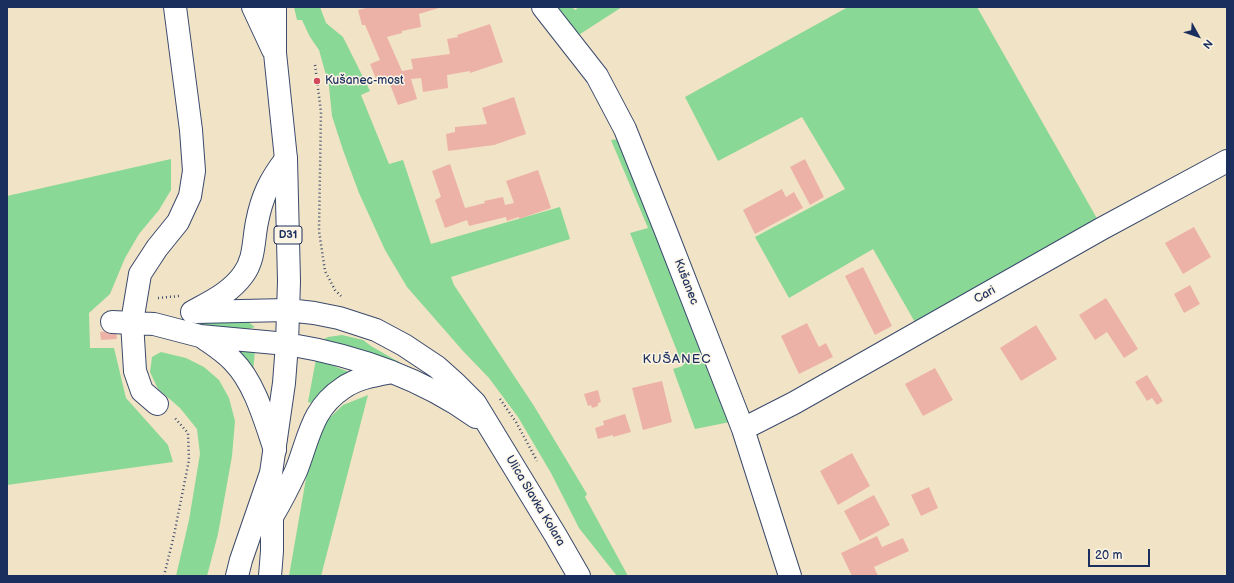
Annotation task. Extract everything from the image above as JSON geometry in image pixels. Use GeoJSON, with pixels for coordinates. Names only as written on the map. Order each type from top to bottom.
{"type":"FeatureCollection","features":[{"type":"Feature","properties":{"kind":"main road"},"geometry":{"type":"LineString","coordinates":[[157,404],[142,391],[122,322],[140,274],[178,222],[190,196],[194,171],[191,130],[175,7]]}},
{"type":"Feature","properties":{"kind":"main road","name":"D31"},"geometry":{"type":"LineString","coordinates":[[252,7],[274,53]]}},
{"type":"Feature","properties":{"kind":"main road","name":"D31"},"geometry":{"type":"LineString","coordinates":[[237,576],[241,560],[271,473],[284,383],[287,344],[289,281],[286,159],[274,53],[275,7]]}},
{"type":"Feature","properties":{"kind":"main road","name":"Kušanec"},"geometry":{"type":"LineString","coordinates":[[544,7],[597,76],[625,129],[743,429],[790,576]]}},
{"type":"Feature","properties":{"kind":"main road"},"geometry":{"type":"LineString","coordinates":[[154,324],[192,312],[222,295],[234,286],[244,274],[250,264],[253,252],[256,224],[262,200],[272,178],[286,159]]}},
{"type":"Feature","properties":{"kind":"main road","name":"Cari"},"geometry":{"type":"LineString","coordinates":[[743,429],[794,403],[1101,229],[1227,161]]}},
{"type":"Feature","properties":{"kind":"main road","name":"Ulica Slavka Kolara"},"geometry":{"type":"LineString","coordinates":[[192,312],[288,310],[339,318],[376,330],[404,345],[437,367],[475,404],[579,576]]}},
{"type":"Feature","properties":{"kind":"main road"},"geometry":{"type":"LineString","coordinates":[[122,322],[154,324],[200,336],[225,353],[234,361],[243,373],[263,414],[275,450]]}},
{"type":"Feature","properties":{"kind":"main road","name":"Ulica Slavka Kolara"},"geometry":{"type":"LineString","coordinates":[[200,336],[287,344],[357,360],[392,372],[430,389],[459,405],[489,426]]}},
{"type":"Feature","properties":{"kind":"main road"},"geometry":{"type":"LineString","coordinates":[[273,515],[296,470],[316,416],[328,399],[344,387],[368,377],[392,372]]}},
{"type":"Feature","properties":{"kind":"main road","name":"D31"},"geometry":{"type":"LineString","coordinates":[[270,576],[273,515],[271,473]]}},
{"type":"Feature","properties":{"kind":"path"},"geometry":{"type":"LineString","coordinates":[[315,65],[321,112],[319,230],[325,271],[337,292],[344,300]]}},
{"type":"Feature","properties":{"kind":"path"},"geometry":{"type":"LineString","coordinates":[[499,398],[516,422],[541,468]]}},
{"type":"Feature","properties":{"kind":"path"},"geometry":{"type":"LineString","coordinates":[[157,404],[171,414],[188,433],[189,460],[164,576]]}},
{"type":"Feature","properties":{"kind":"green space"},"geometry":{"type":"Polygon","coordinates":[[[294,7],[320,7],[326,23],[343,37],[370,91],[361,95],[389,164],[403,160],[431,244],[560,207],[570,239],[451,277],[454,285],[534,406],[587,494],[585,497],[628,576],[617,576],[579,528],[551,473],[518,417],[489,378],[463,351],[407,287],[385,250],[359,193],[343,150],[332,116],[329,86],[319,50],[310,37],[302,20],[297,20],[294,7]]]}},
{"type":"Feature","properties":{"kind":"green space"},"geometry":{"type":"Polygon","coordinates":[[[553,7],[572,7],[575,10],[579,7],[622,7],[574,38],[553,7]]]}},
{"type":"Feature","properties":{"kind":"green space"},"geometry":{"type":"Polygon","coordinates":[[[848,7],[977,7],[1099,222],[916,324],[873,249],[789,298],[755,237],[845,189],[802,117],[718,161],[685,97],[848,7]]]}},
{"type":"Feature","properties":{"kind":"green space"},"geometry":{"type":"Polygon","coordinates":[[[620,139],[730,422],[695,429],[673,369],[683,366],[630,233],[648,228],[611,140],[620,139]]]}},
{"type":"Feature","properties":{"kind":"green space"},"geometry":{"type":"Polygon","coordinates":[[[171,159],[171,190],[159,210],[139,234],[125,258],[110,294],[89,313],[90,348],[114,348],[126,398],[168,445],[173,462],[7,485],[7,196],[171,159]]]}},
{"type":"Feature","properties":{"kind":"green space"},"geometry":{"type":"Polygon","coordinates":[[[191,319],[247,321],[255,327],[241,331],[201,324],[191,319]]]}},
{"type":"Feature","properties":{"kind":"green space"},"geometry":{"type":"Polygon","coordinates":[[[342,335],[363,340],[404,365],[396,365],[327,342],[324,339],[342,335]]]}},
{"type":"Feature","properties":{"kind":"green space"},"geometry":{"type":"Polygon","coordinates":[[[236,348],[255,349],[253,374],[236,348]]]}},
{"type":"Feature","properties":{"kind":"green space"},"geometry":{"type":"Polygon","coordinates":[[[161,352],[186,358],[204,367],[219,380],[229,398],[235,421],[232,456],[218,534],[207,576],[176,576],[189,520],[200,454],[197,429],[180,408],[158,389],[150,372],[152,357],[161,352]]]}},
{"type":"Feature","properties":{"kind":"green space"},"geometry":{"type":"Polygon","coordinates":[[[316,359],[349,372],[348,377],[332,383],[324,389],[315,404],[308,402],[316,359]]]}},
{"type":"Feature","properties":{"kind":"green space"},"geometry":{"type":"Polygon","coordinates":[[[368,395],[321,576],[289,576],[312,444],[322,425],[343,405],[368,395]]]}},
{"type":"Feature","properties":{"kind":"building"},"geometry":{"type":"Polygon","coordinates":[[[370,7],[442,7],[419,14],[421,27],[402,31],[402,33],[387,37],[402,71],[413,69],[411,59],[450,54],[447,39],[458,37],[457,35],[490,24],[503,62],[470,73],[470,71],[447,75],[448,88],[423,92],[421,78],[411,79],[417,99],[398,105],[389,82],[379,86],[370,64],[380,60],[365,25],[362,25],[358,10],[370,7]]]}},
{"type":"Feature","properties":{"kind":"building"},"geometry":{"type":"Polygon","coordinates":[[[514,97],[526,134],[494,145],[448,151],[446,134],[455,132],[455,127],[487,124],[482,108],[514,97]]]}},
{"type":"Feature","properties":{"kind":"building"},"geometry":{"type":"Polygon","coordinates":[[[805,159],[824,197],[810,205],[790,167],[805,159]]]}},
{"type":"Feature","properties":{"kind":"building"},"geometry":{"type":"Polygon","coordinates":[[[450,164],[465,208],[485,203],[484,201],[503,197],[505,205],[514,203],[506,181],[538,170],[551,208],[519,219],[519,217],[507,221],[506,217],[469,226],[467,220],[445,228],[435,200],[441,197],[432,171],[450,164]]]}},
{"type":"Feature","properties":{"kind":"building"},"geometry":{"type":"Polygon","coordinates":[[[782,189],[786,197],[794,192],[803,208],[755,234],[743,210],[782,189]]]}},
{"type":"Feature","properties":{"kind":"building"},"geometry":{"type":"Polygon","coordinates":[[[1194,227],[1211,257],[1183,274],[1165,243],[1194,227]]]}},
{"type":"Feature","properties":{"kind":"building"},"geometry":{"type":"Polygon","coordinates":[[[863,267],[892,326],[875,335],[845,276],[863,267]]]}},
{"type":"Feature","properties":{"kind":"building"},"geometry":{"type":"Polygon","coordinates":[[[1190,285],[1200,304],[1184,313],[1174,294],[1190,285]]]}},
{"type":"Feature","properties":{"kind":"building"},"geometry":{"type":"Polygon","coordinates":[[[1106,298],[1138,349],[1124,358],[1107,332],[1095,340],[1079,315],[1106,298]]]}},
{"type":"Feature","properties":{"kind":"building"},"geometry":{"type":"Polygon","coordinates":[[[807,323],[819,347],[826,343],[833,357],[799,374],[781,336],[807,323]]]}},
{"type":"Feature","properties":{"kind":"building"},"geometry":{"type":"Polygon","coordinates":[[[1036,325],[1057,359],[1021,381],[1000,348],[1036,325]]]}},
{"type":"Feature","properties":{"kind":"building"},"geometry":{"type":"Polygon","coordinates":[[[116,330],[117,339],[101,340],[100,332],[116,330]]]}},
{"type":"Feature","properties":{"kind":"building"},"geometry":{"type":"Polygon","coordinates":[[[935,368],[953,400],[923,416],[905,384],[935,368]]]}},
{"type":"Feature","properties":{"kind":"building"},"geometry":{"type":"Polygon","coordinates":[[[1147,375],[1163,401],[1157,405],[1152,398],[1147,401],[1135,382],[1147,375]]]}},
{"type":"Feature","properties":{"kind":"building"},"geometry":{"type":"Polygon","coordinates":[[[662,381],[672,422],[643,430],[632,388],[662,381]]]}},
{"type":"Feature","properties":{"kind":"building"},"geometry":{"type":"Polygon","coordinates":[[[598,390],[601,402],[598,403],[598,406],[592,408],[591,405],[588,406],[584,394],[598,390]]]}},
{"type":"Feature","properties":{"kind":"building"},"geometry":{"type":"Polygon","coordinates":[[[625,414],[631,432],[598,439],[595,428],[604,425],[603,421],[625,414]]]}},
{"type":"Feature","properties":{"kind":"building"},"geometry":{"type":"Polygon","coordinates":[[[852,453],[870,486],[838,505],[820,471],[852,453]]]}},
{"type":"Feature","properties":{"kind":"building"},"geometry":{"type":"Polygon","coordinates":[[[929,487],[938,508],[921,516],[911,495],[929,487]]]}},
{"type":"Feature","properties":{"kind":"building"},"geometry":{"type":"Polygon","coordinates":[[[874,495],[890,525],[860,541],[844,511],[874,495]]]}},
{"type":"Feature","properties":{"kind":"building"},"geometry":{"type":"Polygon","coordinates":[[[877,536],[882,547],[903,538],[909,551],[874,567],[878,576],[852,576],[841,553],[877,536]]]}},
{"type":"Feature","properties":{"kind":"place","name":"Kušanec-most"},"geometry":{"type":"Point","coordinates":[317,81]}},
{"type":"Feature","properties":{"kind":"district","name":"KUŠANEC"},"geometry":{"type":"Point","coordinates":[677,360]}}]}
